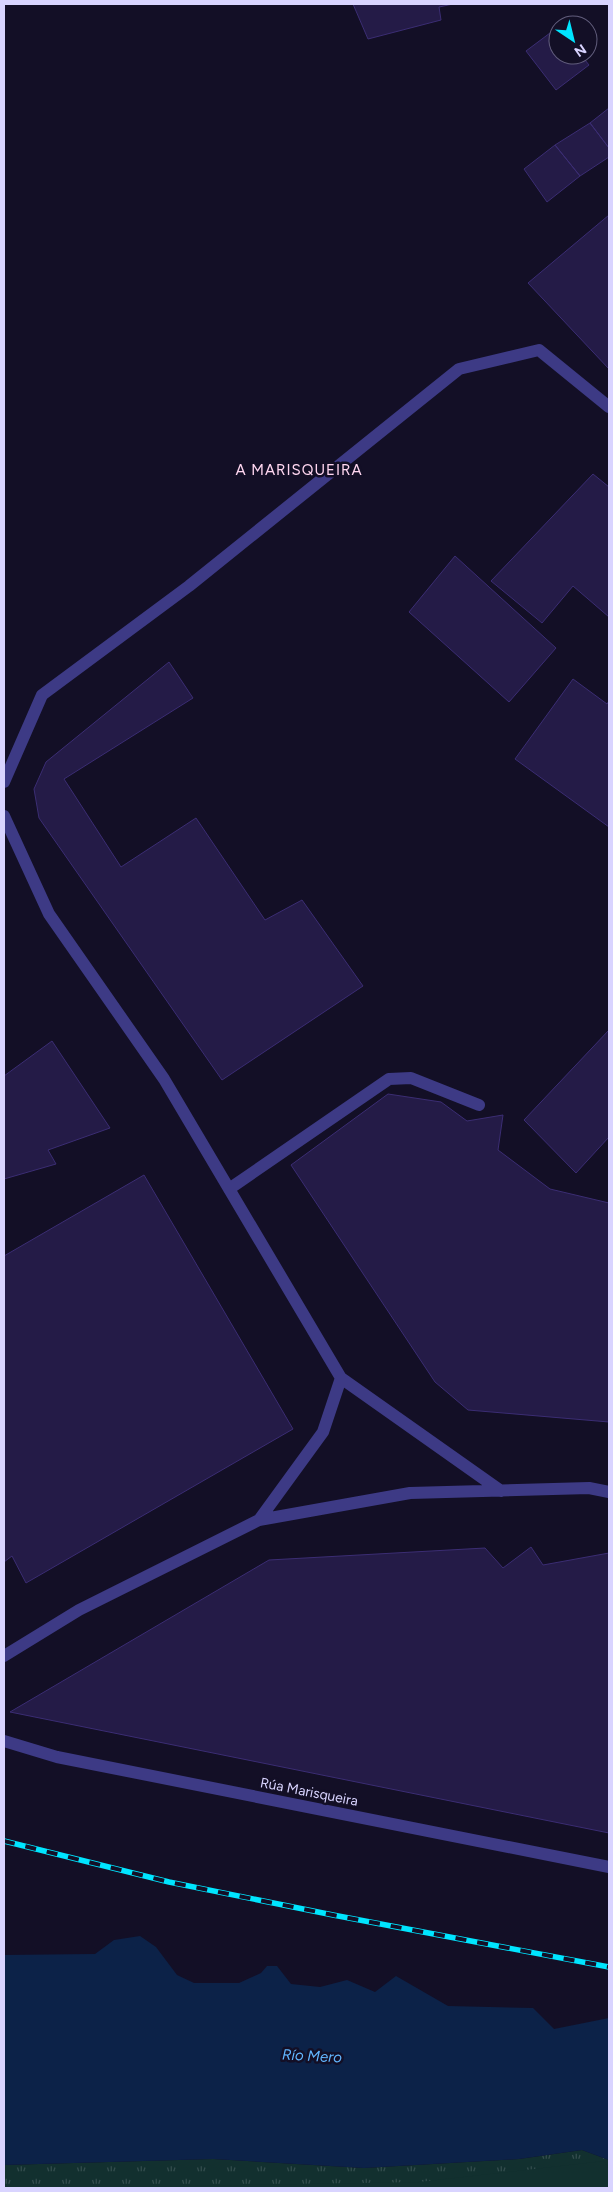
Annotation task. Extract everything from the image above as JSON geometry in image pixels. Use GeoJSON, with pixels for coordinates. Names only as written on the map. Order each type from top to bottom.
{"type":"FeatureCollection","features":[{"type":"Feature","properties":{"kind":"lane"},"geometry":{"type":"LineString","coordinates":[[4,782],[42,695],[189,586],[459,369],[539,350],[609,407]]}},
{"type":"Feature","properties":{"kind":"lane"},"geometry":{"type":"LineString","coordinates":[[4,816],[49,914],[164,1079],[341,1378],[501,1491]]}},
{"type":"Feature","properties":{"kind":"lane"},"geometry":{"type":"LineString","coordinates":[[229,1188],[389,1079],[410,1078],[479,1106]]}},
{"type":"Feature","properties":{"kind":"lane"},"geometry":{"type":"LineString","coordinates":[[259,1520],[323,1432],[341,1378]]}},
{"type":"Feature","properties":{"kind":"lane"},"geometry":{"type":"LineString","coordinates":[[4,1656],[79,1610],[259,1520],[410,1493],[589,1488],[609,1492]]}},
{"type":"Feature","properties":{"kind":"lane","name":"Rúa Marisqueira"},"geometry":{"type":"LineString","coordinates":[[4,1741],[57,1757],[609,1867]]}},
{"type":"Feature","properties":{"kind":"green space"},"geometry":{"type":"Polygon","coordinates":[[[582,2150],[609,2160],[609,2188],[4,2188],[4,2165],[213,2159],[364,2168],[519,2159],[582,2150]]]}},
{"type":"Feature","properties":{"kind":"green space"},"geometry":{"type":"Polygon","coordinates":[[[604,2161],[609,2169],[609,2188],[72,2188],[419,2182],[604,2161]]]}},
{"type":"Feature","properties":{"kind":"water","name":"Río Mero"},"geometry":{"type":"Polygon","coordinates":[[[140,1936],[156,1947],[177,1975],[194,1983],[239,1983],[261,1973],[267,1966],[277,1966],[291,1984],[320,1987],[347,1980],[375,1992],[396,1976],[448,2006],[533,2008],[554,2029],[609,2018],[609,2160],[582,2150],[519,2159],[364,2168],[213,2159],[4,2165],[4,1955],[95,1954],[114,1940],[140,1936]]]}},
{"type":"Feature","properties":{"kind":"building"},"geometry":{"type":"Polygon","coordinates":[[[353,4],[453,4],[439,7],[441,20],[368,39],[353,4]]]}},
{"type":"Feature","properties":{"kind":"building"},"geometry":{"type":"Polygon","coordinates":[[[548,34],[548,65],[589,65],[556,90],[526,51],[548,34]]]}},
{"type":"Feature","properties":{"kind":"building"},"geometry":{"type":"Polygon","coordinates":[[[609,108],[609,148],[590,123],[609,108]]]}},
{"type":"Feature","properties":{"kind":"building"},"geometry":{"type":"Polygon","coordinates":[[[590,123],[609,148],[609,157],[580,176],[555,145],[590,123]]]}},
{"type":"Feature","properties":{"kind":"building"},"geometry":{"type":"Polygon","coordinates":[[[555,145],[580,176],[547,202],[524,169],[555,145]]]}},
{"type":"Feature","properties":{"kind":"building"},"geometry":{"type":"Polygon","coordinates":[[[609,215],[609,369],[528,283],[609,215]]]}},
{"type":"Feature","properties":{"kind":"building"},"geometry":{"type":"Polygon","coordinates":[[[593,474],[609,487],[609,617],[573,586],[542,623],[491,581],[593,474]]]}},
{"type":"Feature","properties":{"kind":"building"},"geometry":{"type":"Polygon","coordinates":[[[455,556],[556,648],[509,702],[409,612],[455,556]]]}},
{"type":"Feature","properties":{"kind":"building"},"geometry":{"type":"Polygon","coordinates":[[[169,662],[193,698],[64,779],[121,867],[196,818],[265,920],[302,900],[363,986],[222,1080],[39,818],[34,789],[46,762],[169,662]]]}},
{"type":"Feature","properties":{"kind":"building"},"geometry":{"type":"Polygon","coordinates":[[[573,679],[607,704],[609,701],[609,827],[515,759],[573,679]]]}},
{"type":"Feature","properties":{"kind":"building"},"geometry":{"type":"Polygon","coordinates":[[[609,1030],[609,1137],[576,1173],[524,1120],[609,1030]]]}},
{"type":"Feature","properties":{"kind":"building"},"geometry":{"type":"Polygon","coordinates":[[[52,1041],[110,1128],[48,1150],[56,1164],[4,1179],[4,1076],[52,1041]]]}},
{"type":"Feature","properties":{"kind":"building"},"geometry":{"type":"Polygon","coordinates":[[[388,1094],[441,1102],[467,1121],[503,1115],[498,1150],[550,1189],[609,1203],[609,1422],[468,1410],[435,1382],[291,1165],[388,1094]]]}},
{"type":"Feature","properties":{"kind":"building"},"geometry":{"type":"Polygon","coordinates":[[[144,1175],[293,1429],[26,1583],[12,1556],[4,1562],[4,1256],[144,1175]]]}},
{"type":"Feature","properties":{"kind":"building"},"geometry":{"type":"Polygon","coordinates":[[[531,1547],[543,1565],[609,1553],[609,1833],[10,1712],[269,1560],[485,1548],[503,1568],[531,1547]]]}},
{"type":"Feature","properties":{"kind":"railway"},"geometry":{"type":"LineString","coordinates":[[4,1841],[169,1882],[609,1967]]}},
{"type":"Feature","properties":{"kind":"district","name":"A MARISQUEIRA"},"geometry":{"type":"Point","coordinates":[299,470]}}]}
